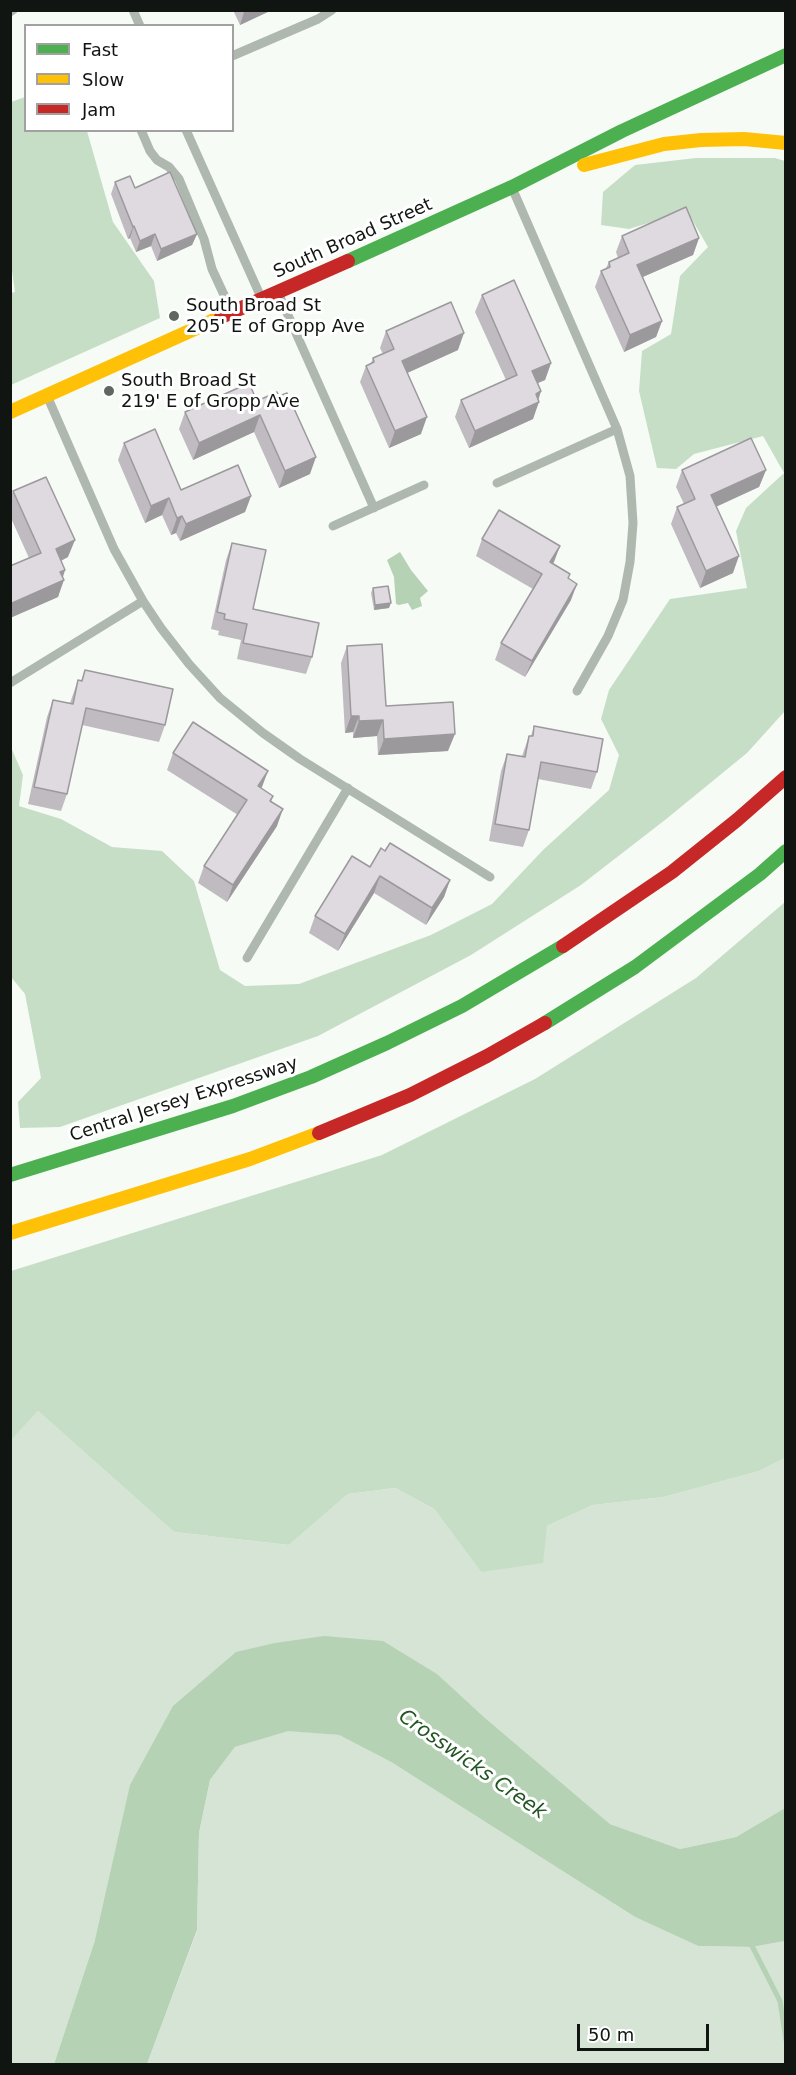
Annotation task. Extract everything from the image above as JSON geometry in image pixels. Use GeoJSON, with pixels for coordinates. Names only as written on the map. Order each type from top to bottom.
{"type":"FeatureCollection","features":[{"type":"Feature","properties":{"kind":"main road","name":"South Broad Street"},"geometry":{"type":"LineString","coordinates":[[10,412],[512,187],[622,131],[786,55]]}},
{"type":"Feature","properties":{"kind":"main road","name":"South Broad Street"},"geometry":{"type":"LineString","coordinates":[[512,187],[595,161],[664,144],[744,139],[786,143]]}},
{"type":"Feature","properties":{"kind":"main road","name":"Central Jersey Expressway"},"geometry":{"type":"LineString","coordinates":[[10,1175],[244,1102],[311,1077],[462,1006],[534,965],[604,920],[672,872],[786,777]]}},
{"type":"Feature","properties":{"kind":"main road"},"geometry":{"type":"LineString","coordinates":[[10,1233],[250,1159],[331,1129],[410,1095],[525,1035],[635,967],[760,874],[786,851]]}},
{"type":"Feature","properties":{"kind":"lane"},"geometry":{"type":"LineString","coordinates":[[133,10],[139,24]]}},
{"type":"Feature","properties":{"kind":"lane"},"geometry":{"type":"LineString","coordinates":[[234,55],[318,19],[332,10]]}},
{"type":"Feature","properties":{"kind":"lane"},"geometry":{"type":"LineString","coordinates":[[142,132],[150,151],[169,167],[178,179],[204,239],[212,269],[232,313]]}},
{"type":"Feature","properties":{"kind":"lane"},"geometry":{"type":"LineString","coordinates":[[187,132],[262,300]]}},
{"type":"Feature","properties":{"kind":"lane"},"geometry":{"type":"LineString","coordinates":[[512,187],[617,429],[630,476],[633,523],[630,562],[623,600],[608,636],[577,692]]}},
{"type":"Feature","properties":{"kind":"lane"},"geometry":{"type":"LineString","coordinates":[[278,293],[374,508]]}},
{"type":"Feature","properties":{"kind":"lane"},"geometry":{"type":"LineString","coordinates":[[47,396],[114,549],[143,601],[189,664],[220,698],[263,733],[490,877]]}},
{"type":"Feature","properties":{"kind":"lane"},"geometry":{"type":"LineString","coordinates":[[497,483],[617,429]]}},
{"type":"Feature","properties":{"kind":"lane"},"geometry":{"type":"LineString","coordinates":[[333,526],[424,485]]}},
{"type":"Feature","properties":{"kind":"lane"},"geometry":{"type":"LineString","coordinates":[[10,683],[143,601]]}},
{"type":"Feature","properties":{"kind":"lane"},"geometry":{"type":"LineString","coordinates":[[247,958],[348,788]]}},
{"type":"Feature","properties":{"kind":"shaded area"},"geometry":{"type":"Polygon","coordinates":[[[24,97],[24,132],[87,132],[113,222],[154,281],[160,318],[11,385],[10,293],[15,292],[10,256],[11,102],[24,97]]]}},
{"type":"Feature","properties":{"kind":"shaded area"},"geometry":{"type":"Polygon","coordinates":[[[696,158],[775,158],[785,161],[785,711],[747,753],[665,820],[581,885],[471,955],[318,1036],[60,1127],[20,1128],[18,1102],[41,1078],[25,994],[11,977],[10,745],[23,775],[19,806],[61,819],[112,847],[162,851],[194,881],[220,970],[245,986],[299,984],[431,935],[492,904],[543,850],[609,790],[619,755],[601,719],[609,690],[670,599],[747,588],[736,531],[746,508],[784,473],[763,436],[694,454],[676,469],[657,468],[639,391],[642,351],[671,334],[680,276],[708,247],[687,211],[629,229],[601,225],[603,192],[635,165],[696,158]]]}},
{"type":"Feature","properties":{"kind":"shaded area"},"geometry":{"type":"Polygon","coordinates":[[[785,902],[785,1458],[759,1471],[664,1497],[593,1505],[547,1526],[543,1563],[481,1572],[434,1509],[395,1488],[348,1494],[289,1545],[174,1532],[38,1411],[11,1440],[11,1271],[382,1155],[535,1079],[696,978],[785,902]]]}},
{"type":"Feature","properties":{"kind":"shaded area"},"geometry":{"type":"Polygon","coordinates":[[[38,1411],[174,1532],[289,1545],[348,1494],[395,1488],[434,1509],[481,1572],[547,1526],[593,1505],[664,1497],[759,1471],[785,1458],[785,1808],[736,1837],[680,1849],[610,1824],[437,1675],[275,1643],[95,1940],[54,2064],[11,2064],[10,1440],[38,1411]]]}},
{"type":"Feature","properties":{"kind":"shaded area"},"geometry":{"type":"Polygon","coordinates":[[[288,1730],[339,1735],[391,1762],[635,1917],[698,1946],[752,1947],[785,1941],[785,2064],[147,2064],[197,1931],[199,1833],[210,1780],[235,1747],[288,1730]]]}},
{"type":"Feature","properties":{"kind":"water"},"geometry":{"type":"Polygon","coordinates":[[[400,552],[428,591],[420,598],[422,606],[412,610],[408,603],[396,604],[394,577],[387,560],[400,552]]]}},
{"type":"Feature","properties":{"kind":"water"},"geometry":{"type":"Polygon","coordinates":[[[324,1636],[383,1641],[437,1674],[610,1824],[680,1849],[736,1837],[785,1808],[785,1941],[752,1947],[698,1946],[635,1917],[391,1762],[339,1735],[288,1731],[235,1747],[210,1780],[199,1833],[197,1930],[147,2064],[54,2064],[95,1940],[130,1785],[173,1706],[236,1652],[275,1643],[324,1636]]]}},
{"type":"Feature","properties":{"kind":"building"},"geometry":{"type":"Polygon","coordinates":[[[170,172],[197,234],[161,249],[155,234],[140,241],[115,182],[130,176],[135,188],[170,172]]]}},
{"type":"Feature","properties":{"kind":"building"},"geometry":{"type":"Polygon","coordinates":[[[686,207],[699,238],[637,265],[662,321],[630,335],[601,271],[610,267],[609,262],[629,253],[622,236],[686,207]]]}},
{"type":"Feature","properties":{"kind":"building"},"geometry":{"type":"Polygon","coordinates":[[[514,280],[551,363],[532,371],[541,391],[536,394],[539,402],[475,431],[461,400],[517,375],[482,295],[514,280]]]}},
{"type":"Feature","properties":{"kind":"building"},"geometry":{"type":"Polygon","coordinates":[[[451,302],[464,333],[402,361],[427,417],[395,431],[366,366],[374,362],[373,358],[394,349],[386,331],[451,302]]]}},
{"type":"Feature","properties":{"kind":"building"},"geometry":{"type":"Polygon","coordinates":[[[249,383],[257,401],[277,392],[279,396],[287,393],[316,457],[285,471],[260,415],[199,443],[185,412],[249,383]]]}},
{"type":"Feature","properties":{"kind":"building"},"geometry":{"type":"Polygon","coordinates":[[[155,429],[181,490],[238,465],[251,496],[186,524],[182,516],[177,518],[169,498],[151,506],[124,443],[155,429]]]}},
{"type":"Feature","properties":{"kind":"building"},"geometry":{"type":"Polygon","coordinates":[[[751,438],[766,470],[711,495],[739,556],[706,571],[677,507],[695,499],[682,470],[751,438]]]}},
{"type":"Feature","properties":{"kind":"building"},"geometry":{"type":"Polygon","coordinates":[[[46,477],[75,540],[56,549],[65,570],[60,572],[64,580],[10,604],[10,566],[41,553],[13,491],[46,477]]]}},
{"type":"Feature","properties":{"kind":"building"},"geometry":{"type":"Polygon","coordinates":[[[499,510],[560,546],[550,562],[570,574],[568,578],[577,584],[532,661],[501,643],[542,574],[482,539],[499,510]]]}},
{"type":"Feature","properties":{"kind":"building"},"geometry":{"type":"Polygon","coordinates":[[[232,543],[266,550],[253,609],[319,623],[312,657],[243,643],[247,624],[224,619],[225,614],[217,612],[232,543]]]}},
{"type":"Feature","properties":{"kind":"building"},"geometry":{"type":"Polygon","coordinates":[[[388,586],[391,603],[375,605],[373,588],[388,586]]]}},
{"type":"Feature","properties":{"kind":"building"},"geometry":{"type":"Polygon","coordinates":[[[382,644],[386,706],[453,702],[455,734],[384,739],[383,720],[359,721],[359,716],[351,716],[347,646],[382,644]]]}},
{"type":"Feature","properties":{"kind":"building"},"geometry":{"type":"Polygon","coordinates":[[[85,670],[173,689],[165,725],[86,708],[67,794],[34,787],[53,700],[73,704],[78,680],[82,681],[85,670]]]}},
{"type":"Feature","properties":{"kind":"building"},"geometry":{"type":"Polygon","coordinates":[[[193,722],[268,771],[258,786],[273,796],[270,801],[283,809],[233,885],[204,866],[247,800],[173,753],[193,722]]]}},
{"type":"Feature","properties":{"kind":"building"},"geometry":{"type":"Polygon","coordinates":[[[534,726],[603,739],[597,772],[541,762],[529,830],[495,824],[507,754],[525,757],[529,736],[533,736],[534,726]]]}},
{"type":"Feature","properties":{"kind":"building"},"geometry":{"type":"Polygon","coordinates":[[[390,843],[450,880],[432,908],[380,876],[345,934],[315,916],[352,856],[370,867],[381,848],[385,851],[390,843]]]}},
{"type":"Feature","properties":{"kind":"waterway","name":"Crosswicks Creek"},"geometry":{"type":"LineString","coordinates":[[750,1942],[780,2001],[786,2040]]}},
{"type":"Feature","properties":{"kind":"traffic: fast"},"geometry":{"type":"LineString","coordinates":[[348,261],[512,187],[622,131],[786,55]]}},
{"type":"Feature","properties":{"kind":"traffic: fast"},"geometry":{"type":"LineString","coordinates":[[545,1023],[635,967],[760,874],[786,851]]}},
{"type":"Feature","properties":{"kind":"traffic: fast"},"geometry":{"type":"LineString","coordinates":[[10,1175],[233,1106],[311,1077],[462,1006],[563,946]]}},
{"type":"Feature","properties":{"kind":"traffic: slow"},"geometry":{"type":"LineString","coordinates":[[584,165],[664,144],[744,139],[786,143]]}},
{"type":"Feature","properties":{"kind":"traffic: slow"},"geometry":{"type":"LineString","coordinates":[[10,412],[221,317]]}},
{"type":"Feature","properties":{"kind":"traffic: slow"},"geometry":{"type":"LineString","coordinates":[[10,1233],[250,1159],[319,1133]]}},
{"type":"Feature","properties":{"kind":"traffic: jam"},"geometry":{"type":"LineString","coordinates":[[221,317],[348,261]]}},
{"type":"Feature","properties":{"kind":"traffic: jam"},"geometry":{"type":"LineString","coordinates":[[563,946],[672,872],[786,777]]}},
{"type":"Feature","properties":{"kind":"traffic: jam"},"geometry":{"type":"LineString","coordinates":[[319,1133],[410,1095],[487,1056],[545,1023]]}},
{"type":"Feature","properties":{"kind":"place","name":"South Broad St 205' E of Gropp Ave"},"geometry":{"type":"Point","coordinates":[174,316]}},
{"type":"Feature","properties":{"kind":"place","name":"South Broad St 219' E of Gropp Ave"},"geometry":{"type":"Point","coordinates":[109,391]}}]}
